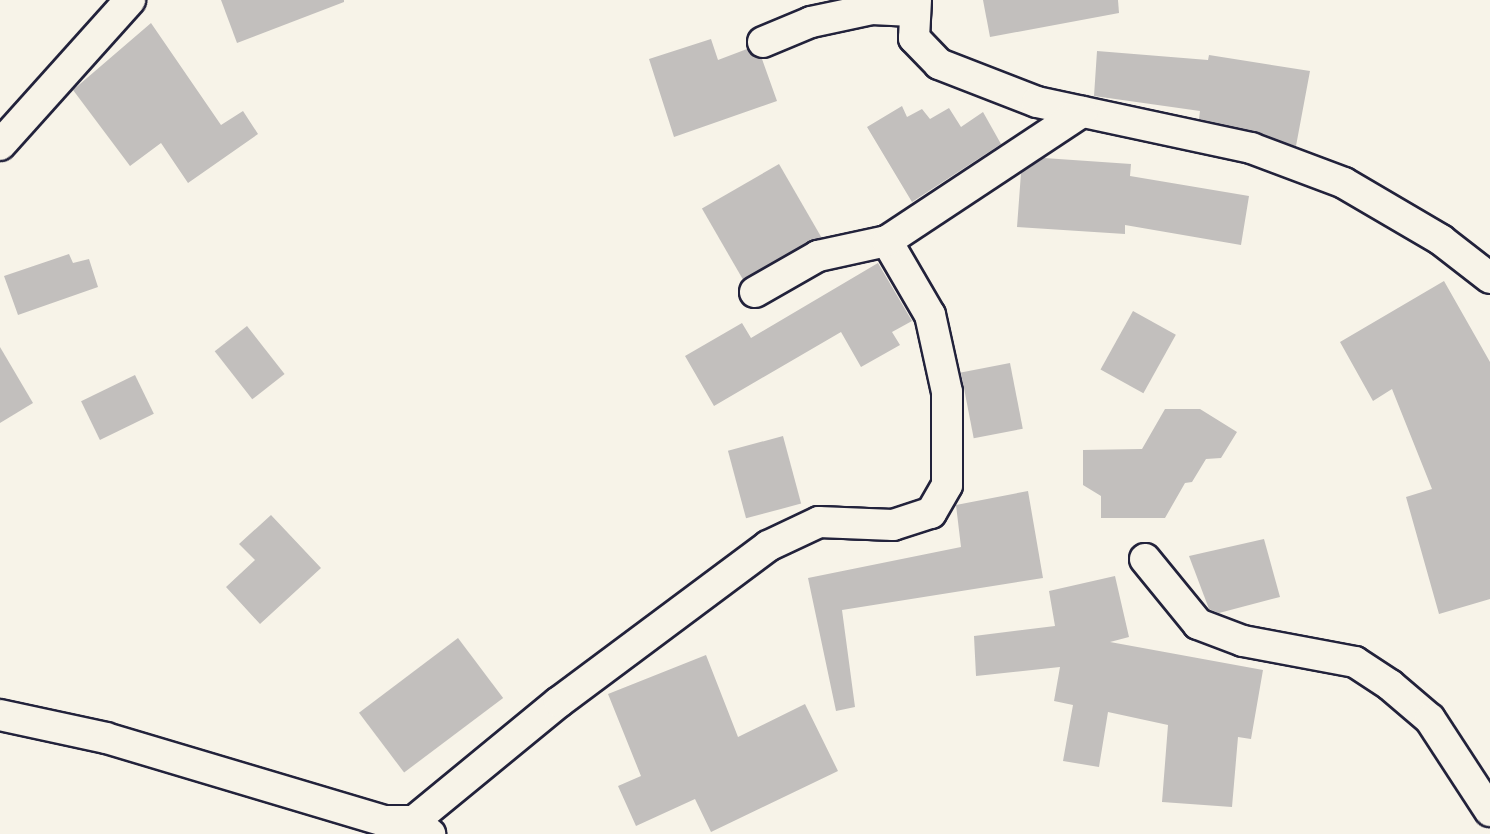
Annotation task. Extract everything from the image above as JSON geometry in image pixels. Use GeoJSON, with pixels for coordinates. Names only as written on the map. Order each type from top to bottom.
{"type":"FeatureCollection","features":[{"type":"Feature","properties":{"kind":"street"},"geometry":{"type":"LineString","coordinates":[[0,145],[130,0]]}},
{"type":"Feature","properties":{"kind":"street"},"geometry":{"type":"LineString","coordinates":[[763,42],[823,19],[872,9],[914,5],[920,49],[939,64],[1082,112],[1251,148],[1344,183],[1441,240],[1490,278]]}},
{"type":"Feature","properties":{"kind":"street"},"geometry":{"type":"LineString","coordinates":[[755,292],[818,256],[887,241],[1082,112]]}},
{"type":"Feature","properties":{"kind":"street"},"geometry":{"type":"LineString","coordinates":[[0,715],[119,741],[384,821],[422,828],[559,702],[768,546],[819,522],[893,525],[931,513],[947,485],[945,381],[930,315],[887,241]]}},
{"type":"Feature","properties":{"kind":"street"},"geometry":{"type":"LineString","coordinates":[[1145,559],[1198,624],[1243,641],[1355,662],[1390,685],[1430,719],[1490,811]]}},
{"type":"Feature","properties":{"kind":"building"},"geometry":{"type":"Polygon","coordinates":[[[221,0],[344,0],[344,2],[237,43],[221,0]]]}},
{"type":"Feature","properties":{"kind":"building"},"geometry":{"type":"Polygon","coordinates":[[[983,0],[1118,0],[1119,13],[990,37],[983,0]]]}},
{"type":"Feature","properties":{"kind":"building"},"geometry":{"type":"Polygon","coordinates":[[[151,23],[221,125],[243,111],[258,134],[188,183],[161,143],[130,166],[73,90],[151,23]]]}},
{"type":"Feature","properties":{"kind":"building"},"geometry":{"type":"Polygon","coordinates":[[[711,39],[718,60],[747,49],[762,59],[777,101],[674,137],[649,59],[711,39]]]}},
{"type":"Feature","properties":{"kind":"building"},"geometry":{"type":"Polygon","coordinates":[[[1097,51],[1208,60],[1209,55],[1310,71],[1296,146],[1199,119],[1200,111],[1094,96],[1097,51]]]}},
{"type":"Feature","properties":{"kind":"building"},"geometry":{"type":"Polygon","coordinates":[[[902,106],[907,117],[922,109],[930,119],[949,108],[961,127],[983,112],[1001,144],[912,202],[867,127],[902,106]]]}},
{"type":"Feature","properties":{"kind":"building"},"geometry":{"type":"Polygon","coordinates":[[[1044,158],[1131,164],[1130,176],[1249,196],[1241,245],[1125,225],[1125,234],[1017,227],[1021,173],[1044,158]]]}},
{"type":"Feature","properties":{"kind":"building"},"geometry":{"type":"Polygon","coordinates":[[[779,164],[822,238],[744,282],[702,208],[779,164]]]}},
{"type":"Feature","properties":{"kind":"building"},"geometry":{"type":"Polygon","coordinates":[[[69,254],[73,263],[89,259],[98,287],[18,315],[4,276],[69,254]]]}},
{"type":"Feature","properties":{"kind":"building"},"geometry":{"type":"Polygon","coordinates":[[[878,263],[912,321],[892,332],[900,345],[861,367],[841,332],[714,406],[685,356],[742,323],[751,338],[878,263]]]}},
{"type":"Feature","properties":{"kind":"building"},"geometry":{"type":"Polygon","coordinates":[[[1444,281],[1490,362],[1490,599],[1439,614],[1406,497],[1432,489],[1392,389],[1373,401],[1340,342],[1444,281]]]}},
{"type":"Feature","properties":{"kind":"building"},"geometry":{"type":"Polygon","coordinates":[[[1133,311],[1176,335],[1143,393],[1101,370],[1133,311]]]}},
{"type":"Feature","properties":{"kind":"building"},"geometry":{"type":"Polygon","coordinates":[[[247,326],[285,374],[252,399],[215,351],[247,326]]]}},
{"type":"Feature","properties":{"kind":"building"},"geometry":{"type":"Polygon","coordinates":[[[0,347],[33,403],[0,423],[0,347]]]}},
{"type":"Feature","properties":{"kind":"building"},"geometry":{"type":"Polygon","coordinates":[[[1010,363],[1023,429],[974,438],[961,373],[1010,363]]]}},
{"type":"Feature","properties":{"kind":"building"},"geometry":{"type":"Polygon","coordinates":[[[135,375],[154,414],[100,440],[81,401],[135,375]]]}},
{"type":"Feature","properties":{"kind":"building"},"geometry":{"type":"Polygon","coordinates":[[[1165,409],[1200,409],[1237,432],[1221,458],[1206,459],[1192,482],[1185,483],[1165,518],[1101,518],[1101,496],[1083,485],[1083,450],[1142,449],[1165,409]]]}},
{"type":"Feature","properties":{"kind":"building"},"geometry":{"type":"Polygon","coordinates":[[[783,436],[801,504],[746,518],[728,451],[783,436]]]}},
{"type":"Feature","properties":{"kind":"building"},"geometry":{"type":"Polygon","coordinates":[[[1028,491],[1043,578],[842,610],[855,707],[836,711],[808,578],[961,547],[956,505],[1028,491]]]}},
{"type":"Feature","properties":{"kind":"building"},"geometry":{"type":"Polygon","coordinates":[[[271,515],[321,568],[260,624],[226,587],[255,560],[239,544],[271,515]]]}},
{"type":"Feature","properties":{"kind":"building"},"geometry":{"type":"Polygon","coordinates":[[[1264,539],[1280,597],[1219,613],[1209,609],[1189,556],[1264,539]]]}},
{"type":"Feature","properties":{"kind":"building"},"geometry":{"type":"Polygon","coordinates":[[[1115,576],[1129,637],[1110,642],[1263,670],[1251,739],[1238,737],[1232,807],[1162,802],[1168,725],[1108,712],[1099,767],[1063,761],[1073,705],[1054,701],[1060,667],[976,676],[974,636],[1055,626],[1049,591],[1115,576]]]}},
{"type":"Feature","properties":{"kind":"building"},"geometry":{"type":"Polygon","coordinates":[[[458,638],[503,698],[404,773],[359,713],[458,638]]]}},
{"type":"Feature","properties":{"kind":"building"},"geometry":{"type":"Polygon","coordinates":[[[706,655],[738,737],[805,704],[838,771],[711,832],[695,799],[636,826],[618,786],[641,776],[608,694],[706,655]]]}}]}
